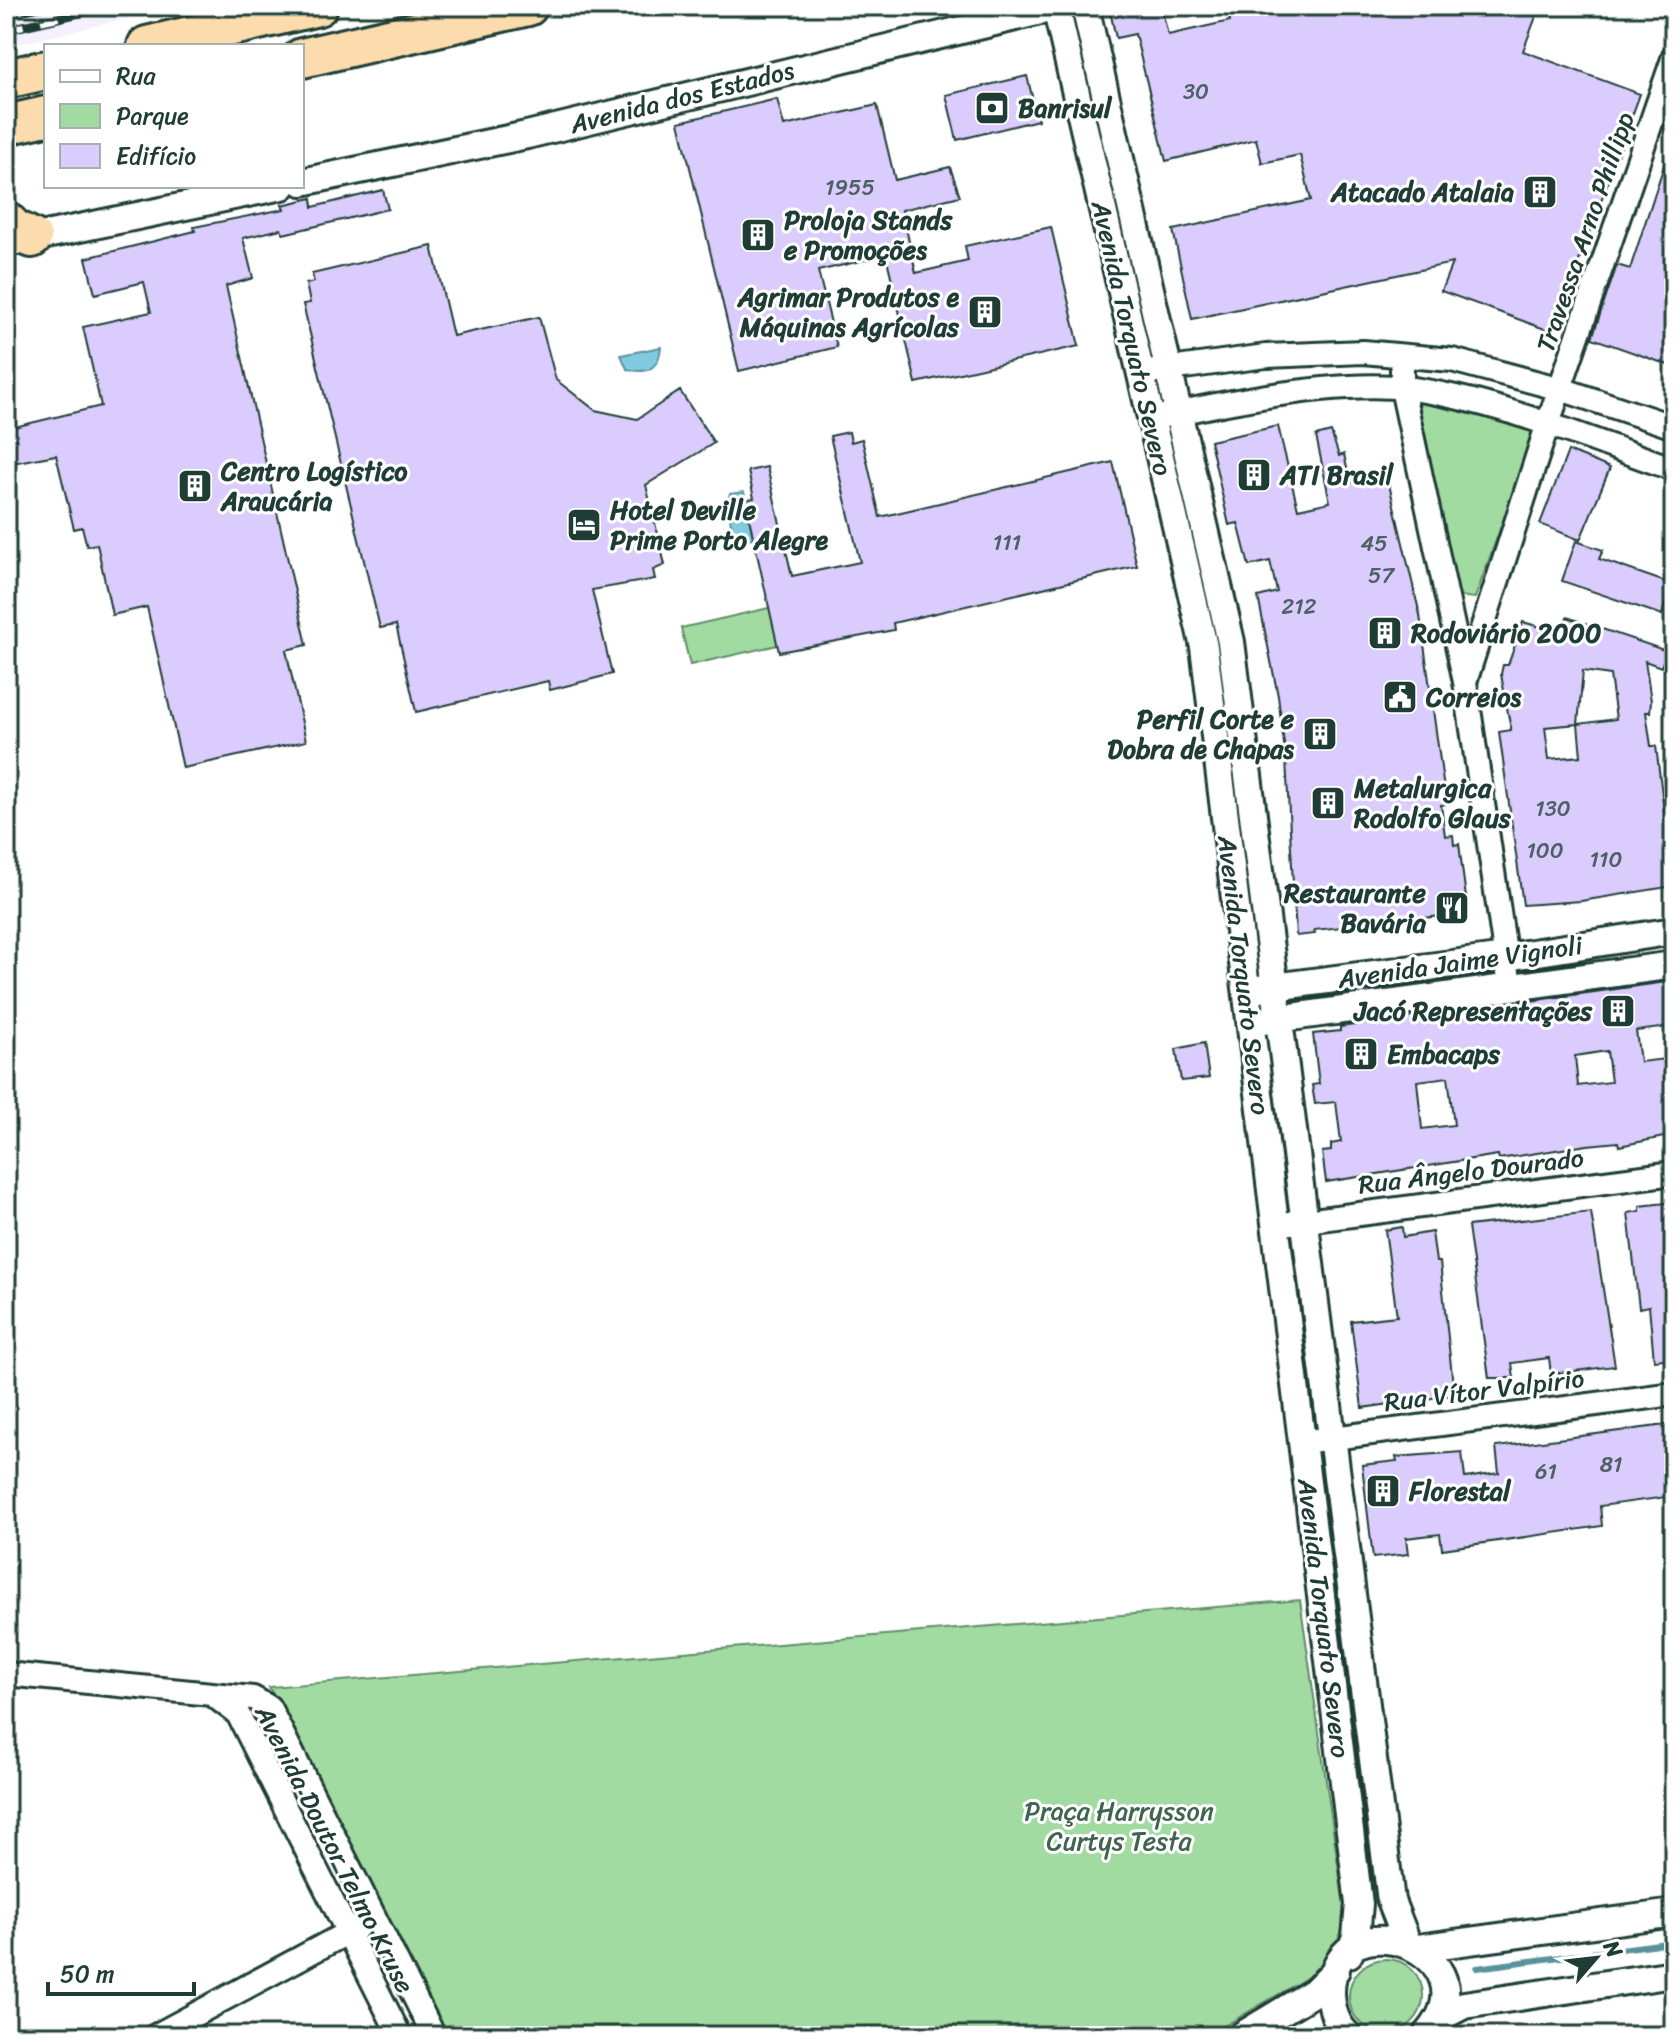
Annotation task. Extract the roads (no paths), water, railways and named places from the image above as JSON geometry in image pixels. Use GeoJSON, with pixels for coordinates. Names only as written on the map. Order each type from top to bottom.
{"type":"FeatureCollection","features":[{"type":"Feature","properties":{"kind":"highway"},"geometry":{"type":"LineString","coordinates":[[156,44],[318,6]]}},
{"type":"Feature","properties":{"kind":"highway"},"geometry":{"type":"LineString","coordinates":[[304,58],[528,6]]}},
{"type":"Feature","properties":{"kind":"highway"},"geometry":{"type":"LineString","coordinates":[[6,79],[44,70]]}},
{"type":"Feature","properties":{"kind":"highway"},"geometry":{"type":"LineString","coordinates":[[6,125],[44,116]]}},
{"type":"Feature","properties":{"kind":"street","name":"Avenida Torquato Severo"},"geometry":{"type":"LineString","coordinates":[[1085,6],[1231,642],[1391,1901],[1412,1945],[1433,1962],[1441,1979],[1443,1999],[1432,2027]]}},
{"type":"Feature","properties":{"kind":"street","name":"Avenida Torquato Severo"},"geometry":{"type":"LineString","coordinates":[[1059,7],[1204,647],[1359,1904],[1356,1937],[1342,1962],[1331,2002],[1336,2018],[1349,2036]]}},
{"type":"Feature","properties":{"kind":"street","name":"Avenida dos Estados"},"geometry":{"type":"LineString","coordinates":[[304,182],[527,135],[1059,7]]}},
{"type":"Feature","properties":{"kind":"street","name":"Travessa Arno Phillipp"},"geometry":{"type":"LineString","coordinates":[[1465,682],[1547,426],[1674,56]]}},
{"type":"Feature","properties":{"kind":"street"},"geometry":{"type":"LineString","coordinates":[[15,234],[271,188]]}},
{"type":"Feature","properties":{"kind":"street"},"geometry":{"type":"LineString","coordinates":[[1100,196],[1128,193]]}},
{"type":"Feature","properties":{"kind":"street"},"geometry":{"type":"LineString","coordinates":[[1140,372],[1266,356],[1363,352],[1452,360],[1561,389],[1674,427]]}},
{"type":"Feature","properties":{"kind":"street"},"geometry":{"type":"LineString","coordinates":[[1402,356],[1402,388],[1465,682],[1510,986]]}},
{"type":"Feature","properties":{"kind":"street"},"geometry":{"type":"LineString","coordinates":[[1151,419],[1276,396],[1369,387],[1402,388],[1450,395],[1674,469]]}},
{"type":"Feature","properties":{"kind":"street"},"geometry":{"type":"LineString","coordinates":[[1224,809],[1252,807]]}},
{"type":"Feature","properties":{"kind":"street","name":"Avenida Jaime Vignoli"},"geometry":{"type":"LineString","coordinates":[[1246,991],[1506,957],[1674,931]]}},
{"type":"Feature","properties":{"kind":"street","name":"Avenida Jaime Vignoli"},"geometry":{"type":"LineString","coordinates":[[1250,1022],[1674,965]]}},
{"type":"Feature","properties":{"kind":"street","name":"Rua Ângelo Dourado"},"geometry":{"type":"LineString","coordinates":[[1275,1225],[1674,1173]]}},
{"type":"Feature","properties":{"kind":"street","name":"Rua Vítor Valpírio"},"geometry":{"type":"LineString","coordinates":[[1302,1442],[1674,1394]]}},
{"type":"Feature","properties":{"kind":"street"},"geometry":{"type":"LineString","coordinates":[[6,1674],[212,1694]]}},
{"type":"Feature","properties":{"kind":"street","name":"Avenida Doutor Telmo Kruse"},"geometry":{"type":"LineString","coordinates":[[212,1694],[253,1698],[269,1707],[434,2036]]}},
{"type":"Feature","properties":{"kind":"street","name":"Avenida Doutor Telmo Kruse"},"geometry":{"type":"LineString","coordinates":[[212,1694],[238,1714],[400,2036]]}},
{"type":"Feature","properties":{"kind":"street"},"geometry":{"type":"LineString","coordinates":[[1241,2036],[1314,1992],[1342,1962],[1376,1940],[1412,1945],[1674,1913]]}},
{"type":"Feature","properties":{"kind":"street"},"geometry":{"type":"LineString","coordinates":[[155,2036],[375,1918]]}},
{"type":"Feature","properties":{"kind":"street"},"geometry":{"type":"LineString","coordinates":[[1432,2027],[1464,2005],[1674,1974]]}},
{"type":"Feature","properties":{"kind":"water"},"geometry":{"type":"Polygon","coordinates":[[[661,347],[655,365],[641,371],[627,369],[621,355],[661,347]]]}},
{"type":"Feature","properties":{"kind":"water"},"geometry":{"type":"Polygon","coordinates":[[[744,492],[753,538],[740,540],[733,535],[727,501],[730,494],[744,492]]]}},
{"type":"Feature","properties":{"kind":"waterway"},"geometry":{"type":"LineString","coordinates":[[1477,1968],[1674,1942]]}},
{"type":"Feature","properties":{"kind":"waterway"},"geometry":{"type":"LineString","coordinates":[[1301,2036],[1310,2031]]}},
{"type":"Feature","properties":{"kind":"railway"},"geometry":{"type":"LineString","coordinates":[[6,14],[44,6]]}},
{"type":"Feature","properties":{"kind":"railway"},"geometry":{"type":"LineString","coordinates":[[6,30],[110,6]]}},
{"type":"Feature","properties":{"kind":"place","name":"Banrisul"},"geometry":{"type":"Point","coordinates":[992,108]}},
{"type":"Feature","properties":{"kind":"place","name":"Atacado Atalaia"},"geometry":{"type":"Point","coordinates":[1540,192]}},
{"type":"Feature","properties":{"kind":"place","name":"Proloja Stands e Promoções"},"geometry":{"type":"Point","coordinates":[758,235]}},
{"type":"Feature","properties":{"kind":"place","name":"Agrimar Produtos e Máquinas Agrícolas"},"geometry":{"type":"Point","coordinates":[985,312]}},
{"type":"Feature","properties":{"kind":"place","name":"ATI Brasil"},"geometry":{"type":"Point","coordinates":[1254,475]}},
{"type":"Feature","properties":{"kind":"place","name":"Centro Logístico Araucária"},"geometry":{"type":"Point","coordinates":[195,486]}},
{"type":"Feature","properties":{"kind":"place","name":"Hotel Deville Prime Porto Alegre"},"geometry":{"type":"Point","coordinates":[584,525]}},
{"type":"Feature","properties":{"kind":"place","name":"Rodoviário 2000"},"geometry":{"type":"Point","coordinates":[1385,633]}},
{"type":"Feature","properties":{"kind":"place","name":"Correios"},"geometry":{"type":"Point","coordinates":[1400,697]}},
{"type":"Feature","properties":{"kind":"place","name":"Perfil Corte e Dobra de Chapas"},"geometry":{"type":"Point","coordinates":[1320,734]}},
{"type":"Feature","properties":{"kind":"place","name":"Metalurgica Rodolfo Glaus"},"geometry":{"type":"Point","coordinates":[1328,803]}},
{"type":"Feature","properties":{"kind":"place","name":"Restaurante Bavária"},"geometry":{"type":"Point","coordinates":[1452,908]}},
{"type":"Feature","properties":{"kind":"place","name":"Jacó Representações"},"geometry":{"type":"Point","coordinates":[1618,1011]}},
{"type":"Feature","properties":{"kind":"place","name":"Embacaps"},"geometry":{"type":"Point","coordinates":[1361,1054]}},
{"type":"Feature","properties":{"kind":"place","name":"Florestal"},"geometry":{"type":"Point","coordinates":[1383,1491]}},
{"type":"Feature","properties":{"kind":"park label","name":"Praça Harrysson Curtys Testa"},"geometry":{"type":"Point","coordinates":[1119,1826]}}]}
